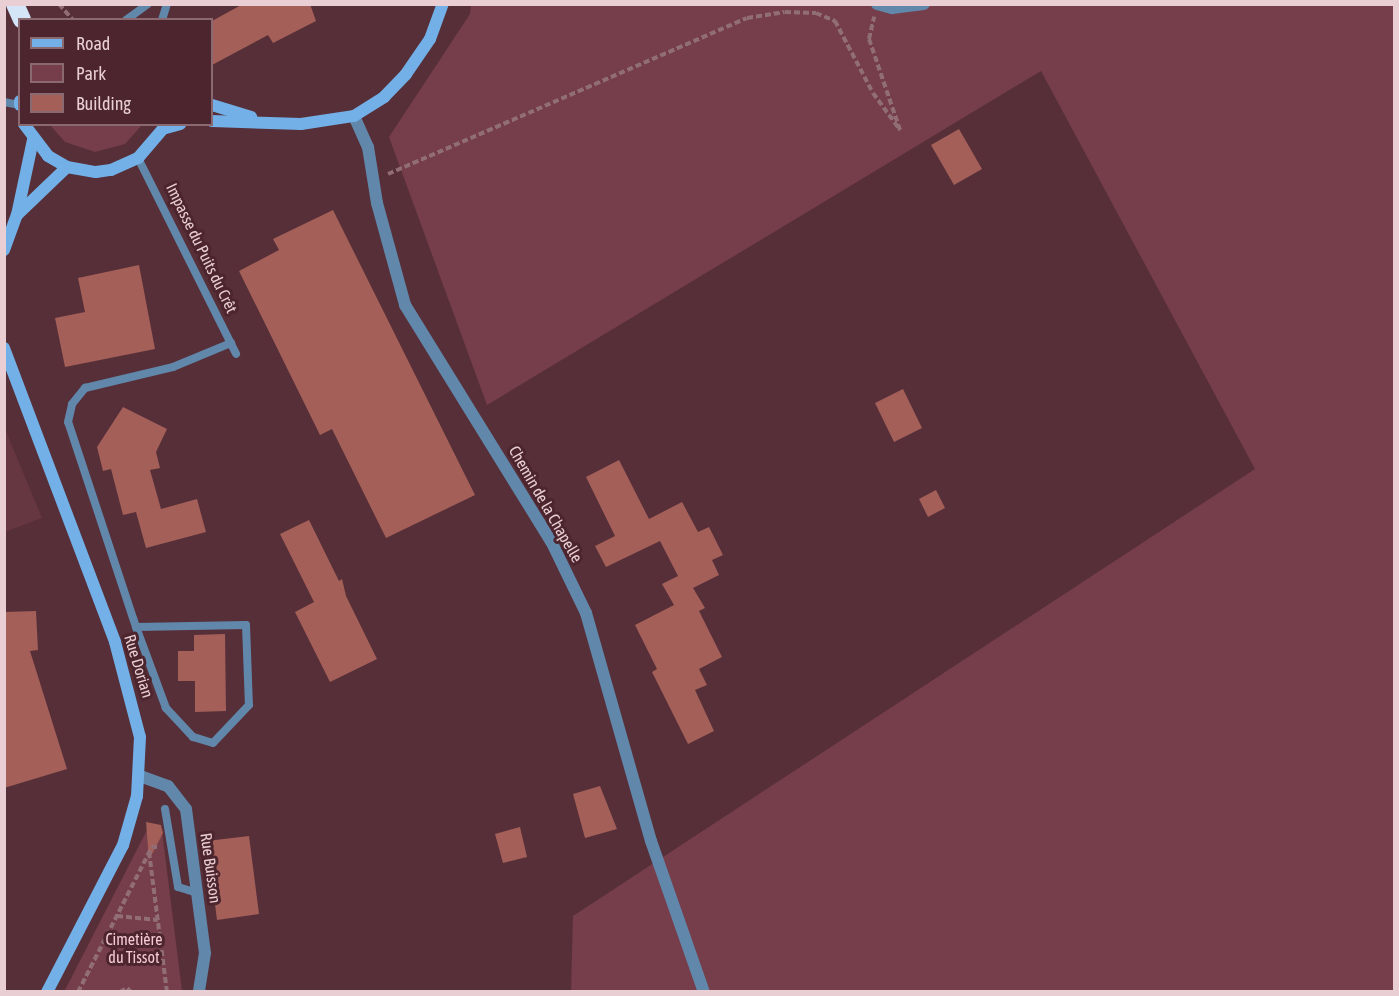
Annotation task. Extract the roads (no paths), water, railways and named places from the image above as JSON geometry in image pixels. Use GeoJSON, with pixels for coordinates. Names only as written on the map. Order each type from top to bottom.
{"type":"FeatureCollection","features":[{"type":"Feature","properties":{"kind":"highway"},"geometry":{"type":"LineString","coordinates":[[15,4],[21,18]]}},
{"type":"Feature","properties":{"kind":"main road"},"geometry":{"type":"LineString","coordinates":[[213,121],[264,120],[301,124],[354,117],[384,97],[406,74],[430,39],[443,4]]}},
{"type":"Feature","properties":{"kind":"main road"},"geometry":{"type":"LineString","coordinates":[[213,105],[264,120]]}},
{"type":"Feature","properties":{"kind":"main road"},"geometry":{"type":"LineString","coordinates":[[25,126],[33,140],[48,156],[67,167],[104,171],[138,158],[167,126]]}},
{"type":"Feature","properties":{"kind":"main road"},"geometry":{"type":"LineString","coordinates":[[4,250],[17,215],[33,140]]}},
{"type":"Feature","properties":{"kind":"main road"},"geometry":{"type":"LineString","coordinates":[[17,215],[67,167]]}},
{"type":"Feature","properties":{"kind":"main road","name":"Rue Dorian"},"geometry":{"type":"LineString","coordinates":[[4,348],[125,673],[140,737],[140,776],[123,845],[47,992]]}},
{"type":"Feature","properties":{"kind":"street"},"geometry":{"type":"LineString","coordinates":[[881,6],[924,4]]}},
{"type":"Feature","properties":{"kind":"street","name":"Chemin de la Chapelle"},"geometry":{"type":"LineString","coordinates":[[354,117],[368,147],[373,181],[405,305],[551,542],[586,613],[651,841],[704,992]]}},
{"type":"Feature","properties":{"kind":"street","name":"Rue Buisson"},"geometry":{"type":"LineString","coordinates":[[140,776],[168,786],[183,803],[198,892],[205,953],[199,992]]}},
{"type":"Feature","properties":{"kind":"lane"},"geometry":{"type":"LineString","coordinates":[[129,18],[148,4]]}},
{"type":"Feature","properties":{"kind":"lane","name":"Impasse du Puits du Crêt"},"geometry":{"type":"LineString","coordinates":[[138,158],[154,183],[236,354]]}},
{"type":"Feature","properties":{"kind":"lane"},"geometry":{"type":"LineString","coordinates":[[136,627],[246,625],[249,705],[213,743],[194,737],[166,708],[136,627],[68,422],[72,404],[85,388],[173,367],[231,343]]}},
{"type":"Feature","properties":{"kind":"lane"},"geometry":{"type":"LineString","coordinates":[[165,809],[178,886],[198,892]]}},
{"type":"Feature","properties":{"kind":"park label","name":"Cimetière du Tissot"},"geometry":{"type":"Point","coordinates":[134,948]}}]}
